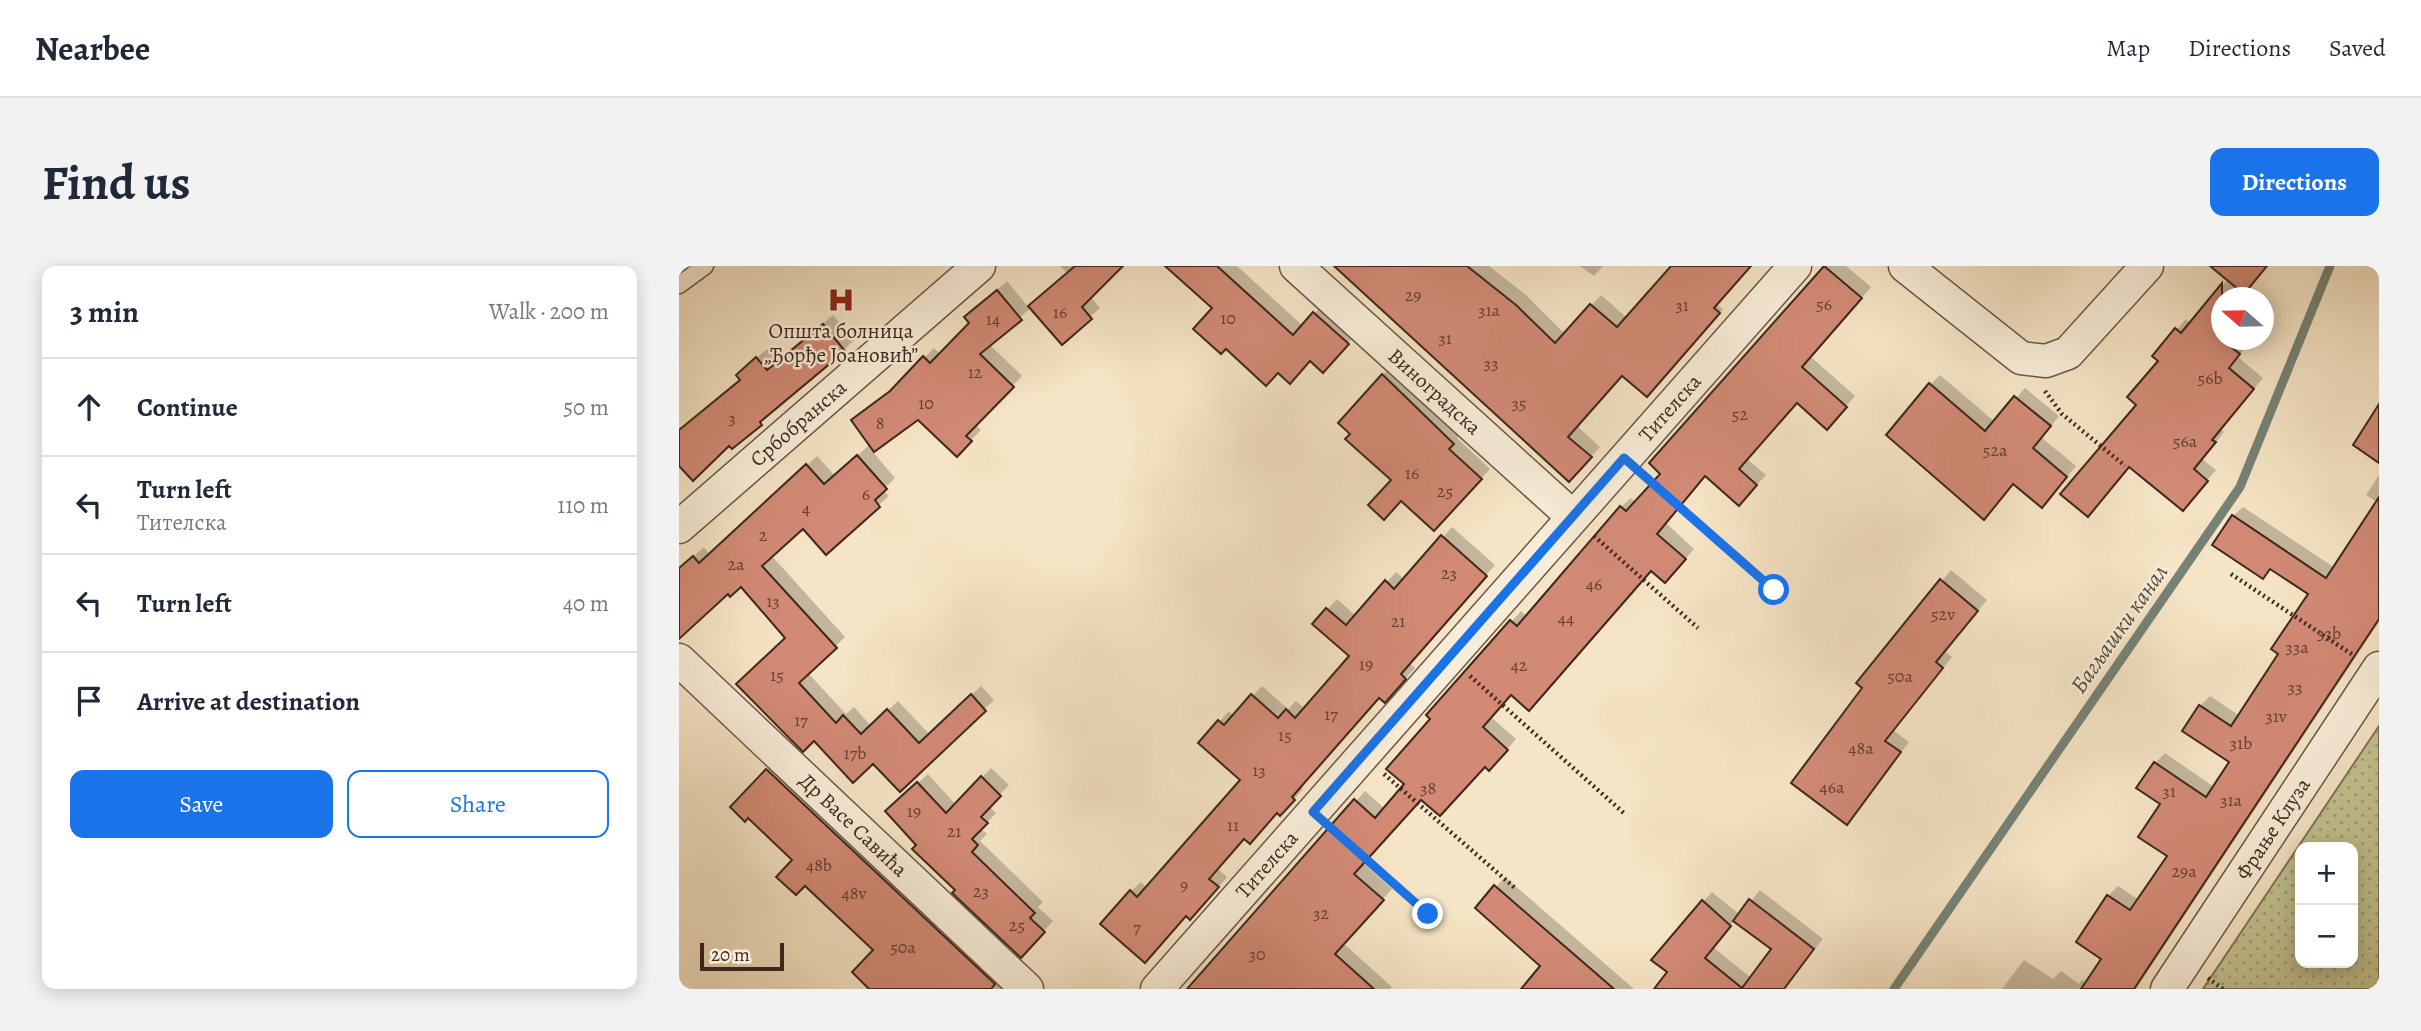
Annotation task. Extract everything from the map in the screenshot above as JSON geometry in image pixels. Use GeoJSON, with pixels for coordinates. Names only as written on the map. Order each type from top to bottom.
{"type":"FeatureCollection","features":[{"type":"Feature","properties":{"kind":"street","name":"Србобранска"},"geometry":{"type":"LineString","coordinates":[[679,527],[979,266]]}},
{"type":"Feature","properties":{"kind":"street","name":"Виноградска"},"geometry":{"type":"LineString","coordinates":[[1296,266],[1572,516]]}},
{"type":"Feature","properties":{"kind":"street","name":"Тителска"},"geometry":{"type":"LineString","coordinates":[[1157,989],[1795,266]]}},
{"type":"Feature","properties":{"kind":"street"},"geometry":{"type":"LineString","coordinates":[[1905,266],[2021,358],[2046,361],[2068,353],[2147,266]]}},
{"type":"Feature","properties":{"kind":"street","name":"Др Васе Савића"},"geometry":{"type":"LineString","coordinates":[[679,660],[1027,989]]}},
{"type":"Feature","properties":{"kind":"street","name":"Фрање Клуза"},"geometry":{"type":"LineString","coordinates":[[2167,989],[2378,669]]}},
{"type":"Feature","properties":{"kind":"lane"},"geometry":{"type":"LineString","coordinates":[[679,285],[705,266]]}},
{"type":"Feature","properties":{"kind":"path"},"geometry":{"type":"LineString","coordinates":[[2021,358],[2062,414],[2125,466]]}},
{"type":"Feature","properties":{"kind":"path"},"geometry":{"type":"LineString","coordinates":[[1624,458],[1774,590]]}},
{"type":"Feature","properties":{"kind":"path"},"geometry":{"type":"LineString","coordinates":[[1572,516],[1698,628]]}},
{"type":"Feature","properties":{"kind":"path"},"geometry":{"type":"LineString","coordinates":[[2231,574],[2378,669]]}},
{"type":"Feature","properties":{"kind":"path"},"geometry":{"type":"LineString","coordinates":[[1449,656],[1626,815]]}},
{"type":"Feature","properties":{"kind":"path"},"geometry":{"type":"LineString","coordinates":[[1362,755],[1515,888]]}},
{"type":"Feature","properties":{"kind":"path"},"geometry":{"type":"LineString","coordinates":[[1313,812],[1428,914]]}},
{"type":"Feature","properties":{"kind":"green space"},"geometry":{"type":"Polygon","coordinates":[[[2379,726],[2379,989],[2203,989],[2295,852],[2295,968],[2358,968],[2358,842],[2301,842],[2379,726]]]}},
{"type":"Feature","properties":{"kind":"building"},"geometry":{"type":"Polygon","coordinates":[[[1075,266],[1123,266],[1082,307],[1092,319],[1062,345],[1028,306],[1075,266]]]}},
{"type":"Feature","properties":{"kind":"building"},"geometry":{"type":"Polygon","coordinates":[[[1165,266],[1217,266],[1293,335],[1313,312],[1349,344],[1323,373],[1310,361],[1290,384],[1278,373],[1266,386],[1226,349],[1221,354],[1193,329],[1212,308],[1165,266]]]}},
{"type":"Feature","properties":{"kind":"building"},"geometry":{"type":"Polygon","coordinates":[[[1334,266],[1467,266],[1516,305],[1555,343],[1590,304],[1617,327],[1671,266],[1751,266],[1714,308],[1720,313],[1647,397],[1622,376],[1568,437],[1592,457],[1569,482],[1334,266]]]}},
{"type":"Feature","properties":{"kind":"building"},"geometry":{"type":"Polygon","coordinates":[[[1824,266],[1862,298],[1802,367],[1847,407],[1827,430],[1797,403],[1739,469],[1757,485],[1739,506],[1705,476],[1657,534],[1686,559],[1665,583],[1651,571],[1529,711],[1511,695],[1483,727],[1508,750],[1489,771],[1485,767],[1440,816],[1421,800],[1354,874],[1384,900],[1335,954],[1374,989],[1187,989],[1354,799],[1375,818],[1404,784],[1386,769],[1430,719],[1426,715],[1510,620],[1517,626],[1620,506],[1626,511],[1660,474],[1649,463],[1824,266]]]}},
{"type":"Feature","properties":{"kind":"building"},"geometry":{"type":"Polygon","coordinates":[[[2210,266],[2267,266],[2250,287],[2236,287],[2210,266]]]}},
{"type":"Feature","properties":{"kind":"building"},"geometry":{"type":"Polygon","coordinates":[[[997,290],[1022,320],[980,354],[1014,387],[966,436],[972,441],[957,457],[918,420],[874,452],[851,420],[890,391],[923,356],[930,363],[969,323],[964,317],[997,290]]]}},
{"type":"Feature","properties":{"kind":"building"},"geometry":{"type":"Polygon","coordinates":[[[2211,296],[2211,350],[2235,350],[2240,354],[2229,368],[2254,389],[2212,440],[2216,442],[2194,469],[2208,481],[2183,511],[2129,467],[2088,517],[2060,494],[2136,405],[2127,397],[2158,361],[2152,356],[2175,328],[2181,333],[2211,296]]]}},
{"type":"Feature","properties":{"kind":"building"},"geometry":{"type":"Polygon","coordinates":[[[823,324],[845,351],[760,422],[762,425],[732,449],[729,446],[693,481],[679,466],[679,430],[740,380],[736,375],[756,357],[767,370],[823,324]]]}},
{"type":"Feature","properties":{"kind":"building"},"geometry":{"type":"Polygon","coordinates":[[[1382,374],[1454,444],[1449,449],[1482,479],[1434,531],[1401,501],[1384,520],[1368,505],[1391,480],[1345,439],[1350,434],[1338,423],[1382,374]]]}},
{"type":"Feature","properties":{"kind":"building"},"geometry":{"type":"Polygon","coordinates":[[[1929,383],[1985,431],[2014,396],[2051,426],[2033,448],[2067,477],[2042,508],[2013,484],[1984,520],[1886,435],[1929,383]]]}},
{"type":"Feature","properties":{"kind":"building"},"geometry":{"type":"Polygon","coordinates":[[[2379,404],[2379,463],[2353,445],[2379,404]]]}},
{"type":"Feature","properties":{"kind":"building"},"geometry":{"type":"Polygon","coordinates":[[[857,455],[887,489],[875,500],[880,507],[826,555],[803,529],[762,566],[837,648],[799,683],[836,723],[843,715],[861,734],[887,709],[919,743],[971,694],[986,711],[900,792],[873,764],[853,783],[814,741],[803,752],[736,684],[785,638],[741,587],[730,597],[728,594],[679,639],[679,568],[693,556],[699,563],[806,464],[824,484],[857,455]]]}},
{"type":"Feature","properties":{"kind":"building"},"geometry":{"type":"Polygon","coordinates":[[[2379,497],[2379,619],[2134,989],[2081,989],[2101,959],[2076,942],[2107,895],[2130,910],[2167,856],[2138,837],[2160,804],[2136,788],[2154,762],[2206,797],[2229,762],[2182,731],[2199,705],[2231,726],[2278,654],[2271,649],[2308,594],[2270,569],[2263,579],[2212,545],[2232,515],[2326,578],[2379,497]]]}},
{"type":"Feature","properties":{"kind":"building"},"geometry":{"type":"Polygon","coordinates":[[[1441,535],[1487,576],[1401,674],[1406,679],[1385,703],[1379,698],[1292,797],[1295,800],[1280,816],[1277,813],[1250,844],[1244,839],[1209,879],[1219,887],[1190,920],[1186,916],[1145,963],[1100,924],[1130,890],[1137,897],[1240,780],[1198,743],[1218,720],[1224,725],[1251,694],[1278,718],[1286,709],[1295,718],[1349,656],[1312,624],[1326,608],[1346,625],[1385,580],[1394,589],[1441,535]]]}},
{"type":"Feature","properties":{"kind":"building"},"geometry":{"type":"Polygon","coordinates":[[[1940,579],[1978,611],[1936,662],[1943,668],[1885,741],[1901,752],[1847,825],[1791,783],[1862,688],[1856,683],[1940,579]]]}},
{"type":"Feature","properties":{"kind":"building"},"geometry":{"type":"Polygon","coordinates":[[[766,769],[995,984],[991,989],[869,989],[852,972],[873,950],[805,886],[796,895],[776,877],[792,860],[748,818],[745,822],[730,807],[766,769]]]}},
{"type":"Feature","properties":{"kind":"building"},"geometry":{"type":"Polygon","coordinates":[[[981,776],[1001,796],[981,817],[988,823],[972,839],[978,845],[972,852],[1035,913],[1030,918],[1045,932],[1021,958],[952,893],[955,890],[912,849],[916,845],[885,811],[917,782],[946,813],[981,776]]]}},
{"type":"Feature","properties":{"kind":"building"},"geometry":{"type":"Polygon","coordinates":[[[1494,885],[1614,989],[1521,989],[1540,966],[1475,908],[1494,885]]]}},
{"type":"Feature","properties":{"kind":"building"},"geometry":{"type":"Polygon","coordinates":[[[1749,899],[1814,949],[1784,989],[1654,989],[1667,972],[1651,960],[1702,900],[1731,926],[1705,958],[1742,988],[1771,949],[1733,921],[1749,899]]]}},
{"type":"Feature","properties":{"kind":"waterway","name":"Багљашки канал"},"geometry":{"type":"LineString","coordinates":[[1894,989],[2240,487],[2330,266]]}},
{"type":"Feature","properties":{"kind":"place","name":"Општа болница „Ђорђе Јоановић”"},"geometry":{"type":"Point","coordinates":[841,300]}},
{"type":"Feature","properties":{"kind":"route"},"geometry":{"type":"LineString","coordinates":[[1428,914],[1313,812],[1624,458],[1774,590]]}}]}
